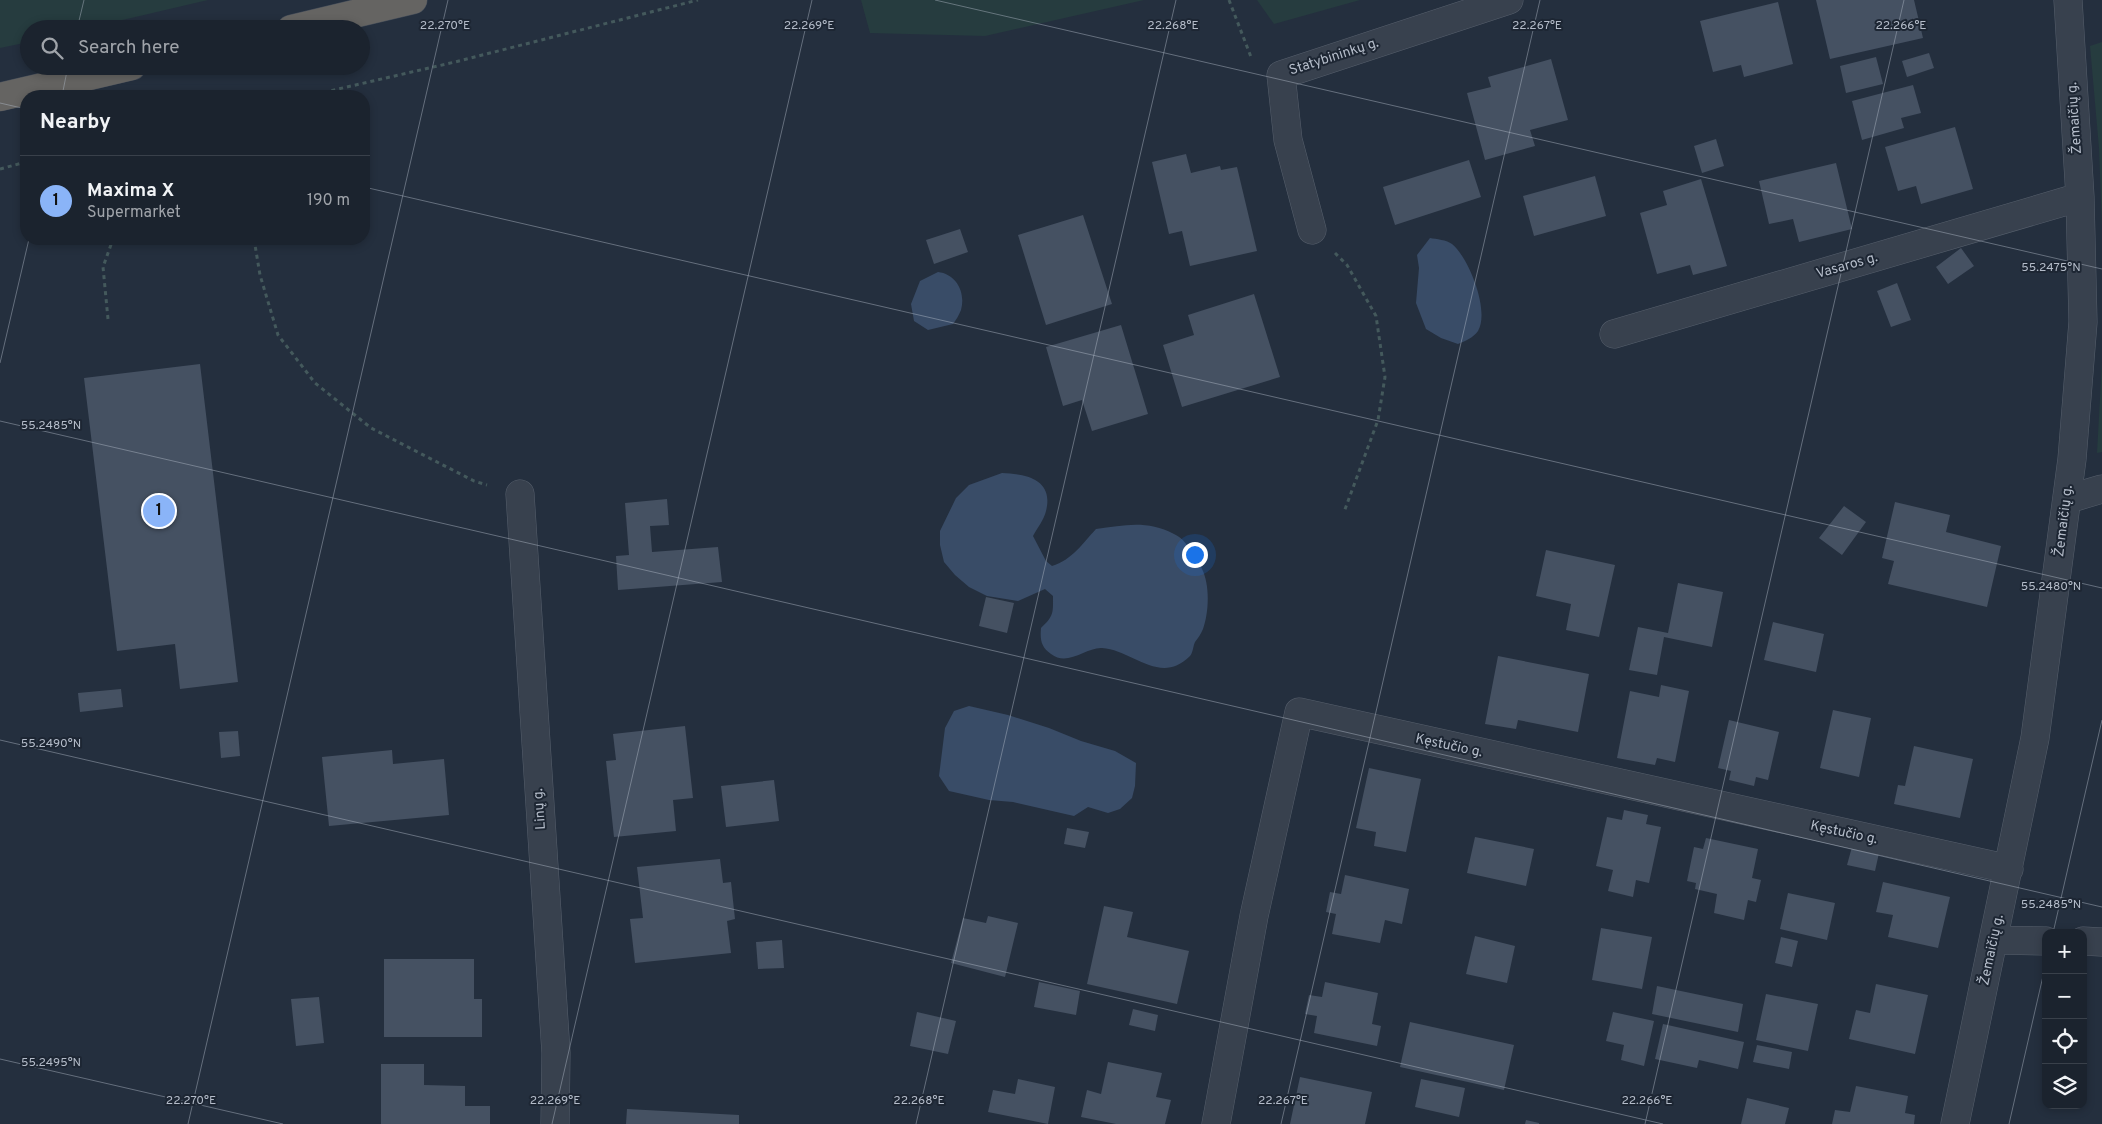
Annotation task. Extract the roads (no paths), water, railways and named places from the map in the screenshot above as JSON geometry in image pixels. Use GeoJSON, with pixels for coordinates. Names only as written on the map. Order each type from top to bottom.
{"type":"FeatureCollection","features":[{"type":"Feature","properties":{"kind":"highway"},"geometry":{"type":"LineString","coordinates":[[329,20],[413,0]]}},
{"type":"Feature","properties":{"kind":"highway"},"geometry":{"type":"LineString","coordinates":[[30,90],[94,75]]}},
{"type":"Feature","properties":{"kind":"highway"},"geometry":{"type":"LineString","coordinates":[[0,97],[20,92]]}},
{"type":"Feature","properties":{"kind":"street","name":"Statybininkų g."},"geometry":{"type":"LineString","coordinates":[[1312,230],[1288,140],[1281,75],[1509,0]]}},
{"type":"Feature","properties":{"kind":"street","name":"Žemaičių g."},"geometry":{"type":"LineString","coordinates":[[1955,1124],[2035,738],[2068,499],[2083,322],[2080,198],[2068,0]]}},
{"type":"Feature","properties":{"kind":"street","name":"Vasaros g."},"geometry":{"type":"LineString","coordinates":[[1614,334],[2080,198]]}},
{"type":"Feature","properties":{"kind":"street"},"geometry":{"type":"LineString","coordinates":[[2068,499],[2102,489]]}},
{"type":"Feature","properties":{"kind":"street","name":"Linų g."},"geometry":{"type":"LineString","coordinates":[[520,494],[556,1053],[556,1124]]}},
{"type":"Feature","properties":{"kind":"street","name":"Kęstučio g."},"geometry":{"type":"LineString","coordinates":[[1216,1124],[1254,916],[1299,712],[2009,869]]}},
{"type":"Feature","properties":{"kind":"street"},"geometry":{"type":"LineString","coordinates":[[1994,940],[2042,941]]}},
{"type":"Feature","properties":{"kind":"street"},"geometry":{"type":"LineString","coordinates":[[2087,941],[2102,942]]}},
{"type":"Feature","properties":{"kind":"water"},"geometry":{"type":"Polygon","coordinates":[[[1430,238],[1450,243],[1458,251],[1471,272],[1480,298],[1481,322],[1478,331],[1458,344],[1441,338],[1426,329],[1416,303],[1419,268],[1417,255],[1430,238]]]}},
{"type":"Feature","properties":{"kind":"water"},"geometry":{"type":"Polygon","coordinates":[[[938,272],[944,273],[955,280],[961,291],[962,303],[960,312],[953,324],[928,330],[914,321],[911,304],[920,281],[938,272]]]}},
{"type":"Feature","properties":{"kind":"water"},"geometry":{"type":"Polygon","coordinates":[[[1002,473],[1020,475],[1036,480],[1046,492],[1046,511],[1033,536],[1046,561],[1052,566],[1071,555],[1096,529],[1126,525],[1145,525],[1164,530],[1183,540],[1205,575],[1207,591],[1205,622],[1190,656],[1179,664],[1168,668],[1146,664],[1125,654],[1102,648],[1090,650],[1070,658],[1057,657],[1045,649],[1041,640],[1041,628],[1051,617],[1053,606],[1053,596],[1045,589],[1018,601],[987,596],[969,587],[955,575],[944,562],[940,545],[940,531],[956,498],[969,485],[1002,473]]]}},
{"type":"Feature","properties":{"kind":"water"},"geometry":{"type":"Polygon","coordinates":[[[969,706],[1008,715],[1115,751],[1136,763],[1135,786],[1132,798],[1120,809],[1108,813],[1088,807],[1074,816],[1013,802],[989,800],[949,791],[939,776],[945,728],[954,711],[969,706]]]}},
{"type":"Feature","properties":{"kind":"place","name":"Maxima X"},"geometry":{"type":"Point","coordinates":[159,511]}}]}
